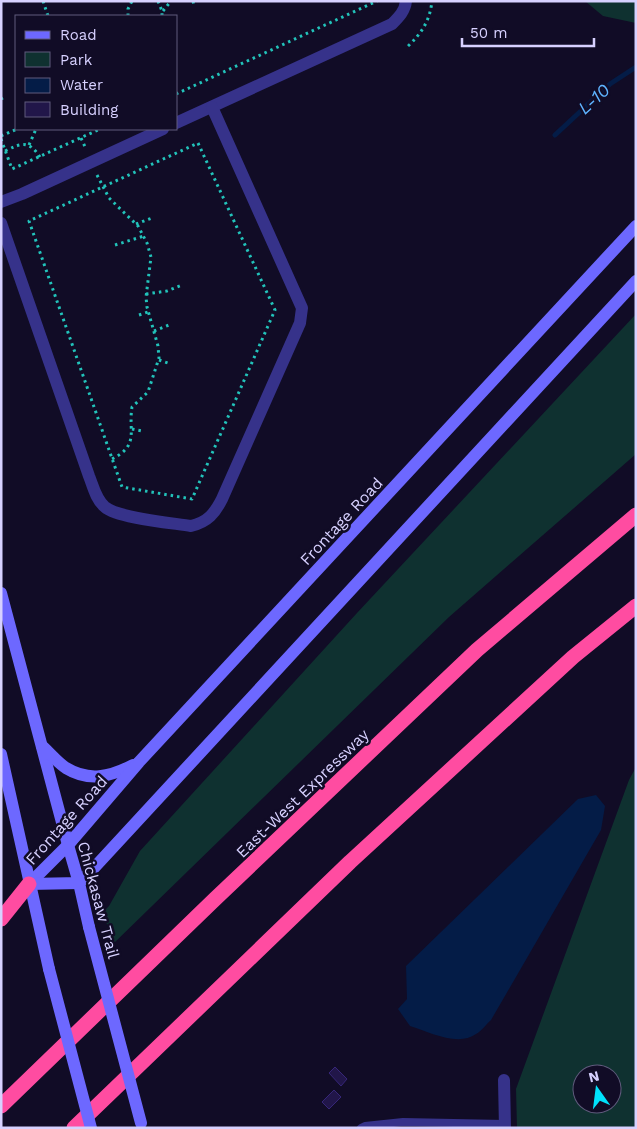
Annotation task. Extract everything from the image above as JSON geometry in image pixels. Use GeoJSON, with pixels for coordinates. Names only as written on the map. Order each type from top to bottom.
{"type":"FeatureCollection","features":[{"type":"Feature","properties":{"kind":"highway","name":"East-West Expressway"},"geometry":{"type":"LineString","coordinates":[[1,1106],[477,650],[636,515]]}},
{"type":"Feature","properties":{"kind":"highway"},"geometry":{"type":"LineString","coordinates":[[74,1128],[350,862],[574,657],[636,606]]}},
{"type":"Feature","properties":{"kind":"highway"},"geometry":{"type":"LineString","coordinates":[[1,919],[29,884]]}},
{"type":"Feature","properties":{"kind":"street"},"geometry":{"type":"LineString","coordinates":[[178,122],[392,24],[404,10],[406,1]]}},
{"type":"Feature","properties":{"kind":"street"},"geometry":{"type":"LineString","coordinates":[[1,223],[89,476],[102,505],[113,512],[192,526],[210,518],[222,499],[300,323],[302,308],[212,107]]}},
{"type":"Feature","properties":{"kind":"street"},"geometry":{"type":"LineString","coordinates":[[1,202],[161,130]]}},
{"type":"Feature","properties":{"kind":"street","name":"Frontage Road"},"geometry":{"type":"LineString","coordinates":[[29,884],[68,845],[140,762],[636,226]]}},
{"type":"Feature","properties":{"kind":"street"},"geometry":{"type":"LineString","coordinates":[[79,883],[636,281]]}},
{"type":"Feature","properties":{"kind":"street","name":"Chickasaw Trail"},"geometry":{"type":"LineString","coordinates":[[1,593],[142,1126]]}},
{"type":"Feature","properties":{"kind":"street"},"geometry":{"type":"LineString","coordinates":[[42,746],[65,767],[81,774],[97,777],[114,775],[140,762]]}},
{"type":"Feature","properties":{"kind":"street"},"geometry":{"type":"LineString","coordinates":[[1,754],[49,969],[91,1128]]}},
{"type":"Feature","properties":{"kind":"street","name":"Frontage Road"},"geometry":{"type":"LineString","coordinates":[[29,884],[79,883]]}},
{"type":"Feature","properties":{"kind":"street"},"geometry":{"type":"LineString","coordinates":[[504,1080],[505,1126]]}},
{"type":"Feature","properties":{"kind":"lane"},"geometry":{"type":"LineString","coordinates":[[362,1128],[365,1126],[403,1122],[471,1122],[505,1126]]}},
{"type":"Feature","properties":{"kind":"path"},"geometry":{"type":"LineString","coordinates":[[43,1],[48,15]]}},
{"type":"Feature","properties":{"kind":"path"},"geometry":{"type":"LineString","coordinates":[[128,15],[128,9],[132,1]]}},
{"type":"Feature","properties":{"kind":"path"},"geometry":{"type":"LineString","coordinates":[[158,1],[162,15]]}},
{"type":"Feature","properties":{"kind":"path"},"geometry":{"type":"LineString","coordinates":[[162,11],[171,1]]}},
{"type":"Feature","properties":{"kind":"path"},"geometry":{"type":"LineString","coordinates":[[367,1],[370,5]]}},
{"type":"Feature","properties":{"kind":"path"},"geometry":{"type":"LineString","coordinates":[[178,93],[377,1]]}},
{"type":"Feature","properties":{"kind":"path"},"geometry":{"type":"LineString","coordinates":[[408,46],[425,26],[432,1]]}},
{"type":"Feature","properties":{"kind":"path"},"geometry":{"type":"LineString","coordinates":[[15,130],[1,137],[12,169],[98,130]]}},
{"type":"Feature","properties":{"kind":"path"},"geometry":{"type":"LineString","coordinates":[[29,145],[36,130]]}},
{"type":"Feature","properties":{"kind":"path"},"geometry":{"type":"LineString","coordinates":[[198,143],[276,310],[192,499],[122,487],[30,222],[103,187],[198,143]]}},
{"type":"Feature","properties":{"kind":"path"},"geometry":{"type":"LineString","coordinates":[[6,151],[20,145],[29,145],[36,150],[40,157]]}},
{"type":"Feature","properties":{"kind":"path"},"geometry":{"type":"LineString","coordinates":[[92,161],[103,187],[114,204],[136,224],[144,236],[151,257],[146,294],[148,312],[158,346],[159,360],[148,392],[132,407],[131,442],[127,448],[112,459]]}},
{"type":"Feature","properties":{"kind":"path"},"geometry":{"type":"LineString","coordinates":[[136,224],[152,218]]}},
{"type":"Feature","properties":{"kind":"path"},"geometry":{"type":"LineString","coordinates":[[115,246],[144,236]]}},
{"type":"Feature","properties":{"kind":"path"},"geometry":{"type":"LineString","coordinates":[[146,294],[167,291],[182,284]]}},
{"type":"Feature","properties":{"kind":"path"},"geometry":{"type":"LineString","coordinates":[[139,315],[148,312]]}},
{"type":"Feature","properties":{"kind":"path"},"geometry":{"type":"LineString","coordinates":[[154,331],[169,325]]}},
{"type":"Feature","properties":{"kind":"path"},"geometry":{"type":"LineString","coordinates":[[159,360],[171,364]]}},
{"type":"Feature","properties":{"kind":"path"},"geometry":{"type":"LineString","coordinates":[[132,429],[142,431]]}},
{"type":"Feature","properties":{"kind":"green space"},"geometry":{"type":"Polygon","coordinates":[[[585,1],[636,1],[636,23],[603,16],[585,1]]]}},
{"type":"Feature","properties":{"kind":"green space"},"geometry":{"type":"Polygon","coordinates":[[[636,314],[636,454],[449,617],[113,944],[103,912],[109,906],[140,851],[357,613],[636,314]]]}},
{"type":"Feature","properties":{"kind":"green space"},"geometry":{"type":"Polygon","coordinates":[[[636,767],[636,1128],[517,1128],[516,1089],[629,780],[636,767]]]}},
{"type":"Feature","properties":{"kind":"water"},"geometry":{"type":"Polygon","coordinates":[[[596,795],[605,806],[601,830],[491,1020],[478,1033],[469,1038],[461,1039],[434,1035],[410,1026],[398,1009],[407,999],[406,966],[578,799],[596,795]]]}},
{"type":"Feature","properties":{"kind":"building"},"geometry":{"type":"Polygon","coordinates":[[[335,1067],[347,1079],[341,1086],[329,1073],[335,1067]]]}},
{"type":"Feature","properties":{"kind":"building"},"geometry":{"type":"Polygon","coordinates":[[[334,1090],[341,1097],[329,1109],[322,1102],[334,1090]]]}},
{"type":"Feature","properties":{"kind":"waterway","name":"L-10"},"geometry":{"type":"LineString","coordinates":[[555,135],[610,84],[636,67]]}}]}
